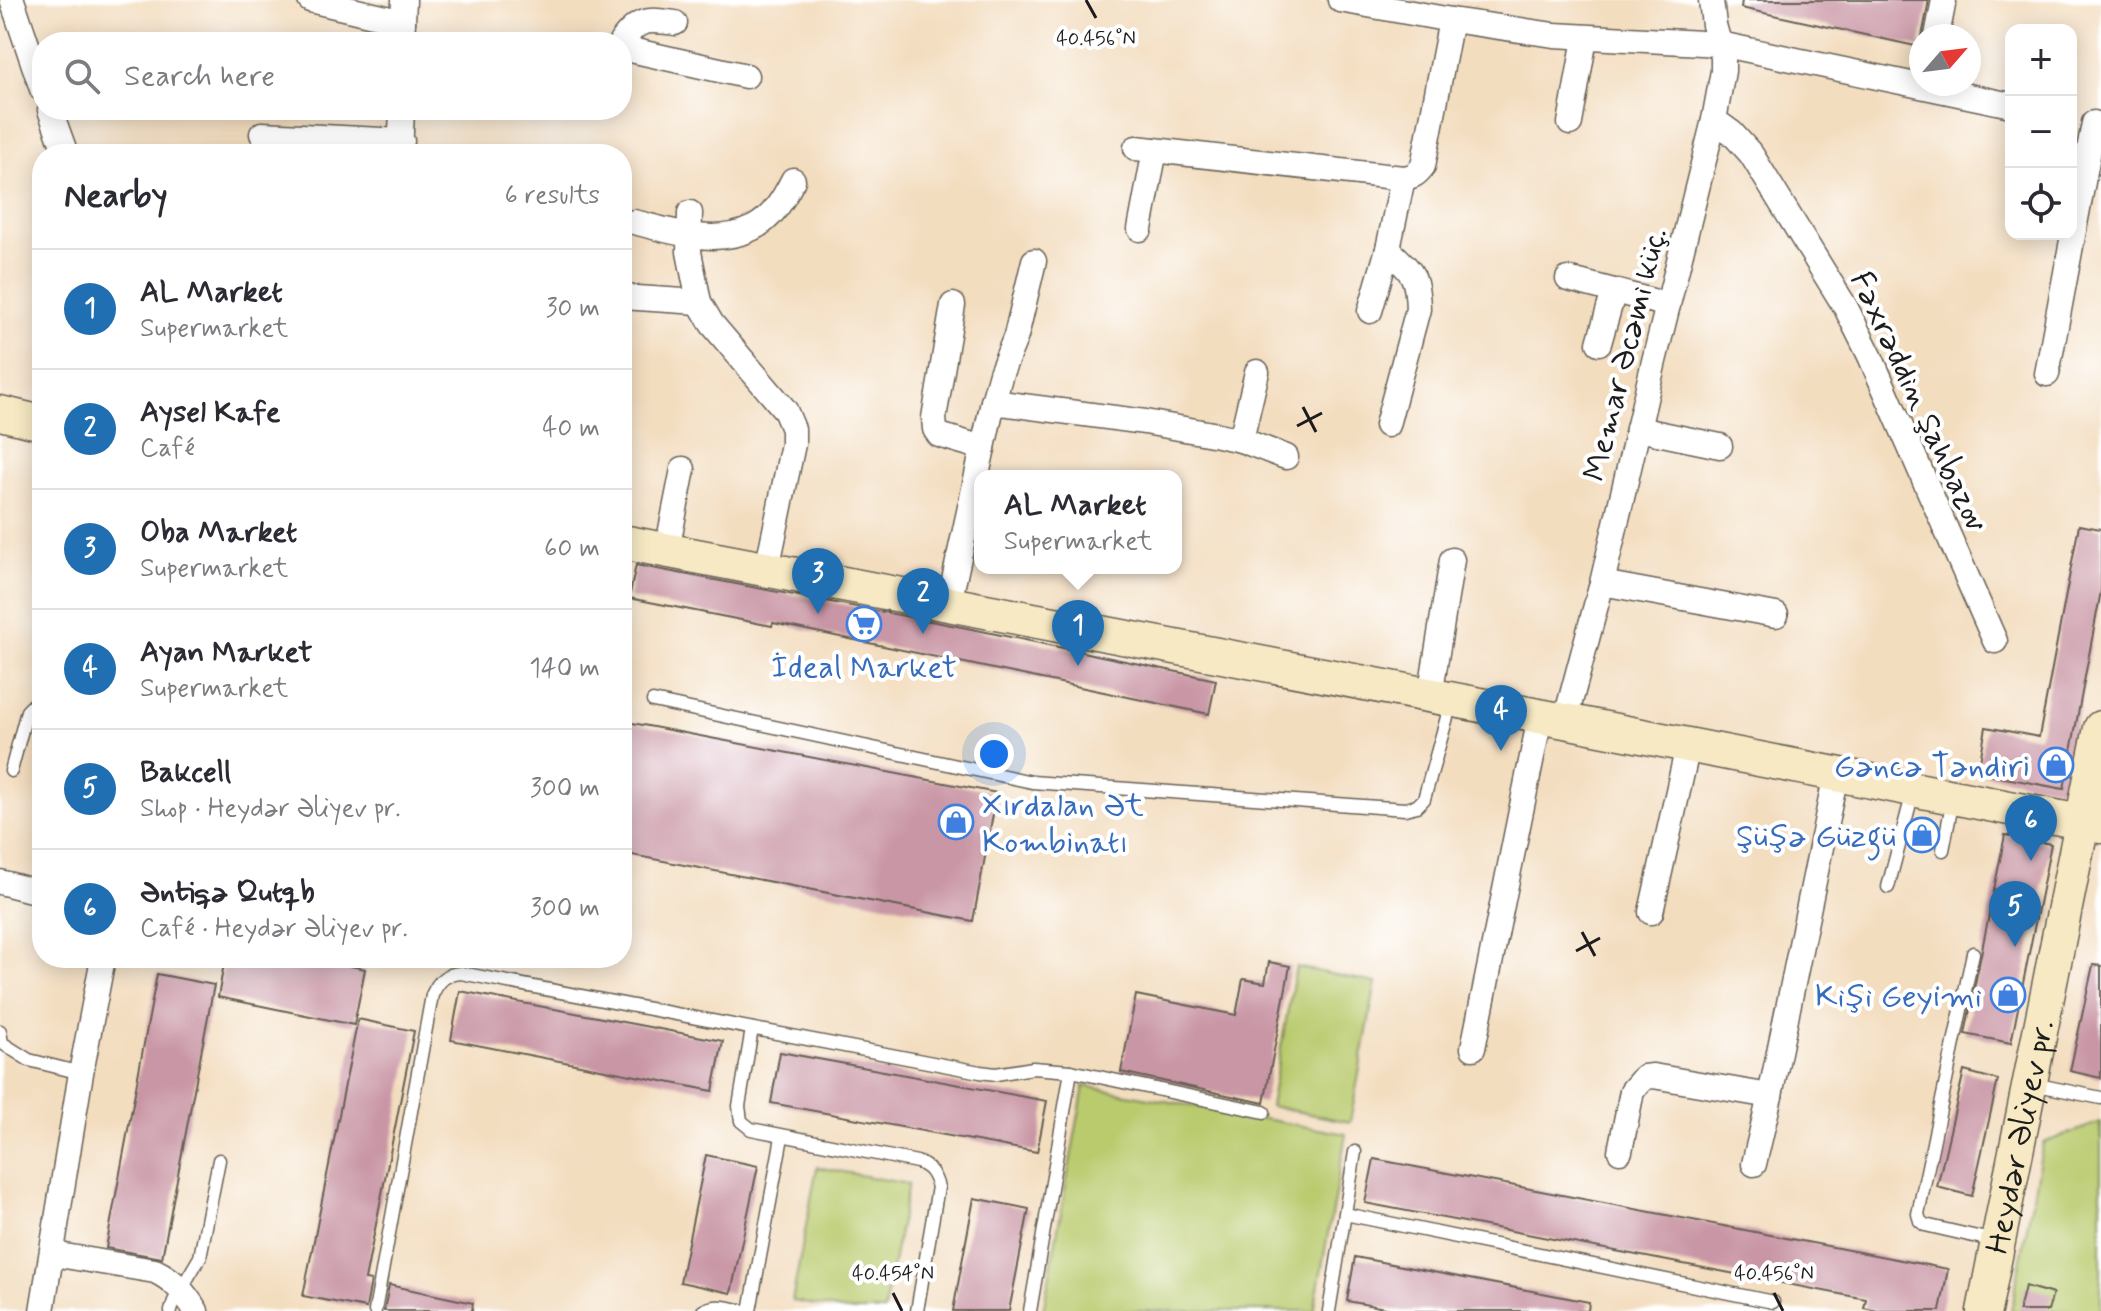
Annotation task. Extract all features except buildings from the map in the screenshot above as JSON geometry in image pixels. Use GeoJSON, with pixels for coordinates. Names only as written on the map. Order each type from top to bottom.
{"type":"FeatureCollection","features":[{"type":"Feature","properties":{"kind":"street"},"geometry":{"type":"LineString","coordinates":[[12,0],[32,59]]}},
{"type":"Feature","properties":{"kind":"street"},"geometry":{"type":"LineString","coordinates":[[310,0],[403,21]]}},
{"type":"Feature","properties":{"kind":"street"},"geometry":{"type":"LineString","coordinates":[[1340,0],[1451,20],[1585,38],[1720,44],[1909,82]]}},
{"type":"Feature","properties":{"kind":"street","name":"Memar Əcəmi küç."},"geometry":{"type":"LineString","coordinates":[[1473,1048],[1552,719],[1602,583],[1714,120],[1723,71],[1711,0]]}},
{"type":"Feature","properties":{"kind":"street"},"geometry":{"type":"LineString","coordinates":[[1939,24],[1944,0]]}},
{"type":"Feature","properties":{"kind":"street"},"geometry":{"type":"LineString","coordinates":[[629,32],[649,20],[675,23]]}},
{"type":"Feature","properties":{"kind":"street"},"geometry":{"type":"LineString","coordinates":[[1140,229],[1146,149],[1403,178],[1418,173],[1423,166],[1451,20]]}},
{"type":"Feature","properties":{"kind":"street"},"geometry":{"type":"LineString","coordinates":[[1570,123],[1585,38]]}},
{"type":"Feature","properties":{"kind":"street"},"geometry":{"type":"LineString","coordinates":[[632,48],[746,76]]}},
{"type":"Feature","properties":{"kind":"street"},"geometry":{"type":"LineString","coordinates":[[1972,96],[2005,104]]}},
{"type":"Feature","properties":{"kind":"street"},"geometry":{"type":"LineString","coordinates":[[54,120],[62,144]]}},
{"type":"Feature","properties":{"kind":"street"},"geometry":{"type":"LineString","coordinates":[[401,144],[402,120]]}},
{"type":"Feature","properties":{"kind":"street","name":"Fəxrəddin Şahbazov"},"geometry":{"type":"LineString","coordinates":[[1714,120],[1732,133],[1751,154],[1846,308],[1995,641]]}},
{"type":"Feature","properties":{"kind":"street"},"geometry":{"type":"LineString","coordinates":[[2047,374],[2089,122]]}},
{"type":"Feature","properties":{"kind":"street"},"geometry":{"type":"LineString","coordinates":[[262,134],[361,144]]}},
{"type":"Feature","properties":{"kind":"street"},"geometry":{"type":"LineString","coordinates":[[1370,311],[1388,249],[1403,178]]}},
{"type":"Feature","properties":{"kind":"street"},"geometry":{"type":"LineString","coordinates":[[634,222],[690,224],[732,234],[753,228],[767,218],[781,202],[793,180]]}},
{"type":"Feature","properties":{"kind":"street"},"geometry":{"type":"LineString","coordinates":[[690,224],[689,252],[699,302],[712,324],[785,410],[793,429],[793,444],[767,569]]}},
{"type":"Feature","properties":{"kind":"street"},"geometry":{"type":"LineString","coordinates":[[1387,425],[1418,309],[1413,274],[1388,249]]}},
{"type":"Feature","properties":{"kind":"street"},"geometry":{"type":"LineString","coordinates":[[978,470],[993,402],[1016,336],[1034,261]]}},
{"type":"Feature","properties":{"kind":"street"},"geometry":{"type":"LineString","coordinates":[[1568,279],[1668,305]]}},
{"type":"Feature","properties":{"kind":"street"},"geometry":{"type":"LineString","coordinates":[[1599,343],[1614,291]]}},
{"type":"Feature","properties":{"kind":"street"},"geometry":{"type":"LineString","coordinates":[[632,298],[699,302]]}},
{"type":"Feature","properties":{"kind":"street"},"geometry":{"type":"LineString","coordinates":[[953,305],[934,418],[935,429],[939,435],[983,448]]}},
{"type":"Feature","properties":{"kind":"street"},"geometry":{"type":"LineString","coordinates":[[1241,440],[1257,372]]}},
{"type":"Feature","properties":{"kind":"street"},"geometry":{"type":"LineString","coordinates":[[993,402],[1145,422],[1241,440],[1286,457]]}},
{"type":"Feature","properties":{"kind":"street"},"geometry":{"type":"LineString","coordinates":[[0,413],[32,421]]}},
{"type":"Feature","properties":{"kind":"street"},"geometry":{"type":"LineString","coordinates":[[1638,429],[1720,446]]}},
{"type":"Feature","properties":{"kind":"street"},"geometry":{"type":"LineString","coordinates":[[667,550],[683,469]]}},
{"type":"Feature","properties":{"kind":"street"},"geometry":{"type":"LineString","coordinates":[[949,603],[974,489]]}},
{"type":"Feature","properties":{"kind":"street"},"geometry":{"type":"LineString","coordinates":[[632,544],[2092,824]]}},
{"type":"Feature","properties":{"kind":"street"},"geometry":{"type":"LineString","coordinates":[[1441,698],[1452,560]]}},
{"type":"Feature","properties":{"kind":"street"},"geometry":{"type":"LineString","coordinates":[[1602,583],[1776,615]]}},
{"type":"Feature","properties":{"kind":"street","name":"Heydər Əliyev pr."},"geometry":{"type":"LineString","coordinates":[[1984,1311],[2030,1083],[2092,824],[2101,728]]}},
{"type":"Feature","properties":{"kind":"street"},"geometry":{"type":"LineString","coordinates":[[1651,912],[1688,746]]}},
{"type":"Feature","properties":{"kind":"street"},"geometry":{"type":"LineString","coordinates":[[1754,1164],[1836,774]]}},
{"type":"Feature","properties":{"kind":"street"},"geometry":{"type":"LineString","coordinates":[[0,882],[32,890]]}},
{"type":"Feature","properties":{"kind":"street"},"geometry":{"type":"LineString","coordinates":[[42,1311],[101,968]]}},
{"type":"Feature","properties":{"kind":"street"},"geometry":{"type":"LineString","coordinates":[[1620,1151],[1632,1091],[1644,1077],[1770,1096]]}},
{"type":"Feature","properties":{"kind":"street"},"geometry":{"type":"LineString","coordinates":[[53,1254],[155,1271],[166,1276],[176,1300],[196,1311]]}},
{"type":"Feature","properties":{"kind":"lane"},"geometry":{"type":"LineString","coordinates":[[653,701],[1032,782],[1405,809],[1417,806],[1424,799],[1441,698]]}},
{"type":"Feature","properties":{"kind":"lane"},"geometry":{"type":"LineString","coordinates":[[11,771],[27,711],[32,706]]}},
{"type":"Feature","properties":{"kind":"lane"},"geometry":{"type":"LineString","coordinates":[[1888,887],[1914,789]]}},
{"type":"Feature","properties":{"kind":"lane"},"geometry":{"type":"LineString","coordinates":[[1943,850],[1953,796]]}},
{"type":"Feature","properties":{"kind":"lane"},"geometry":{"type":"LineString","coordinates":[[1973,953],[1918,1214],[1925,1225],[1998,1241]]}},
{"type":"Feature","properties":{"kind":"lane"},"geometry":{"type":"LineString","coordinates":[[375,1311],[432,995],[437,983],[448,974],[461,973],[980,1072],[996,1074],[1033,1068],[1071,1071],[1264,1112]]}},
{"type":"Feature","properties":{"kind":"lane"},"geometry":{"type":"LineString","coordinates":[[752,1029],[739,1106],[741,1121],[751,1129],[782,1137],[917,1162],[928,1166],[935,1176],[938,1187],[917,1311]]}},
{"type":"Feature","properties":{"kind":"lane"},"geometry":{"type":"LineString","coordinates":[[1,1040],[29,1060],[81,1073]]}},
{"type":"Feature","properties":{"kind":"lane"},"geometry":{"type":"LineString","coordinates":[[1030,1311],[1071,1071]]}},
{"type":"Feature","properties":{"kind":"lane"},"geometry":{"type":"LineString","coordinates":[[2030,1083],[2101,1098]]}},
{"type":"Feature","properties":{"kind":"lane"},"geometry":{"type":"LineString","coordinates":[[750,1311],[782,1137]]}},
{"type":"Feature","properties":{"kind":"lane"},"geometry":{"type":"LineString","coordinates":[[1329,1311],[1355,1152]]}},
{"type":"Feature","properties":{"kind":"lane"},"geometry":{"type":"LineString","coordinates":[[176,1300],[200,1257],[219,1160]]}},
{"type":"Feature","properties":{"kind":"lane"},"geometry":{"type":"LineString","coordinates":[[1345,1214],[1773,1302]]}},
{"type":"Feature","properties":{"kind":"lane"},"geometry":{"type":"LineString","coordinates":[[703,1311],[717,1306],[744,1311]]}},
{"type":"Feature","properties":{"kind":"green space"},"geometry":{"type":"Polygon","coordinates":[[[1296,967],[1376,983],[1350,1122],[1270,1106],[1296,967]]]}},
{"type":"Feature","properties":{"kind":"green space"},"geometry":{"type":"Polygon","coordinates":[[[1084,1086],[1346,1134],[1314,1311],[1043,1311],[1084,1086]]]}},
{"type":"Feature","properties":{"kind":"green space"},"geometry":{"type":"Polygon","coordinates":[[[2101,1122],[2101,1311],[2011,1311],[2043,1143],[2101,1122]]]}},
{"type":"Feature","properties":{"kind":"green space"},"geometry":{"type":"Polygon","coordinates":[[[817,1167],[908,1184],[884,1311],[847,1311],[792,1301],[817,1167]]]}},
{"type":"Feature","properties":{"kind":"place","name":"Oba Market"},"geometry":{"type":"Point","coordinates":[818,614]}},
{"type":"Feature","properties":{"kind":"place","name":"İdeal Market"},"geometry":{"type":"Point","coordinates":[864,624]}},
{"type":"Feature","properties":{"kind":"place","name":"Aysel Kafe"},"geometry":{"type":"Point","coordinates":[923,634]}},
{"type":"Feature","properties":{"kind":"place","name":"AL Market"},"geometry":{"type":"Point","coordinates":[1078,666]}},
{"type":"Feature","properties":{"kind":"place","name":"Ayan Market"},"geometry":{"type":"Point","coordinates":[1501,751]}},
{"type":"Feature","properties":{"kind":"place","name":"Gəncə Təndiri"},"geometry":{"type":"Point","coordinates":[2056,765]}},
{"type":"Feature","properties":{"kind":"place","name":"Xırdalan Ət Kombinatı"},"geometry":{"type":"Point","coordinates":[956,822]}},
{"type":"Feature","properties":{"kind":"place","name":"Şüşə Güzgü"},"geometry":{"type":"Point","coordinates":[1922,835]}},
{"type":"Feature","properties":{"kind":"place","name":"Əntiqə Qutqb"},"geometry":{"type":"Point","coordinates":[2031,861]}},
{"type":"Feature","properties":{"kind":"place","name":"Bakcell"},"geometry":{"type":"Point","coordinates":[2015,947]}},
{"type":"Feature","properties":{"kind":"place","name":"Kişi Geyimi"},"geometry":{"type":"Point","coordinates":[2008,995]}}]}
